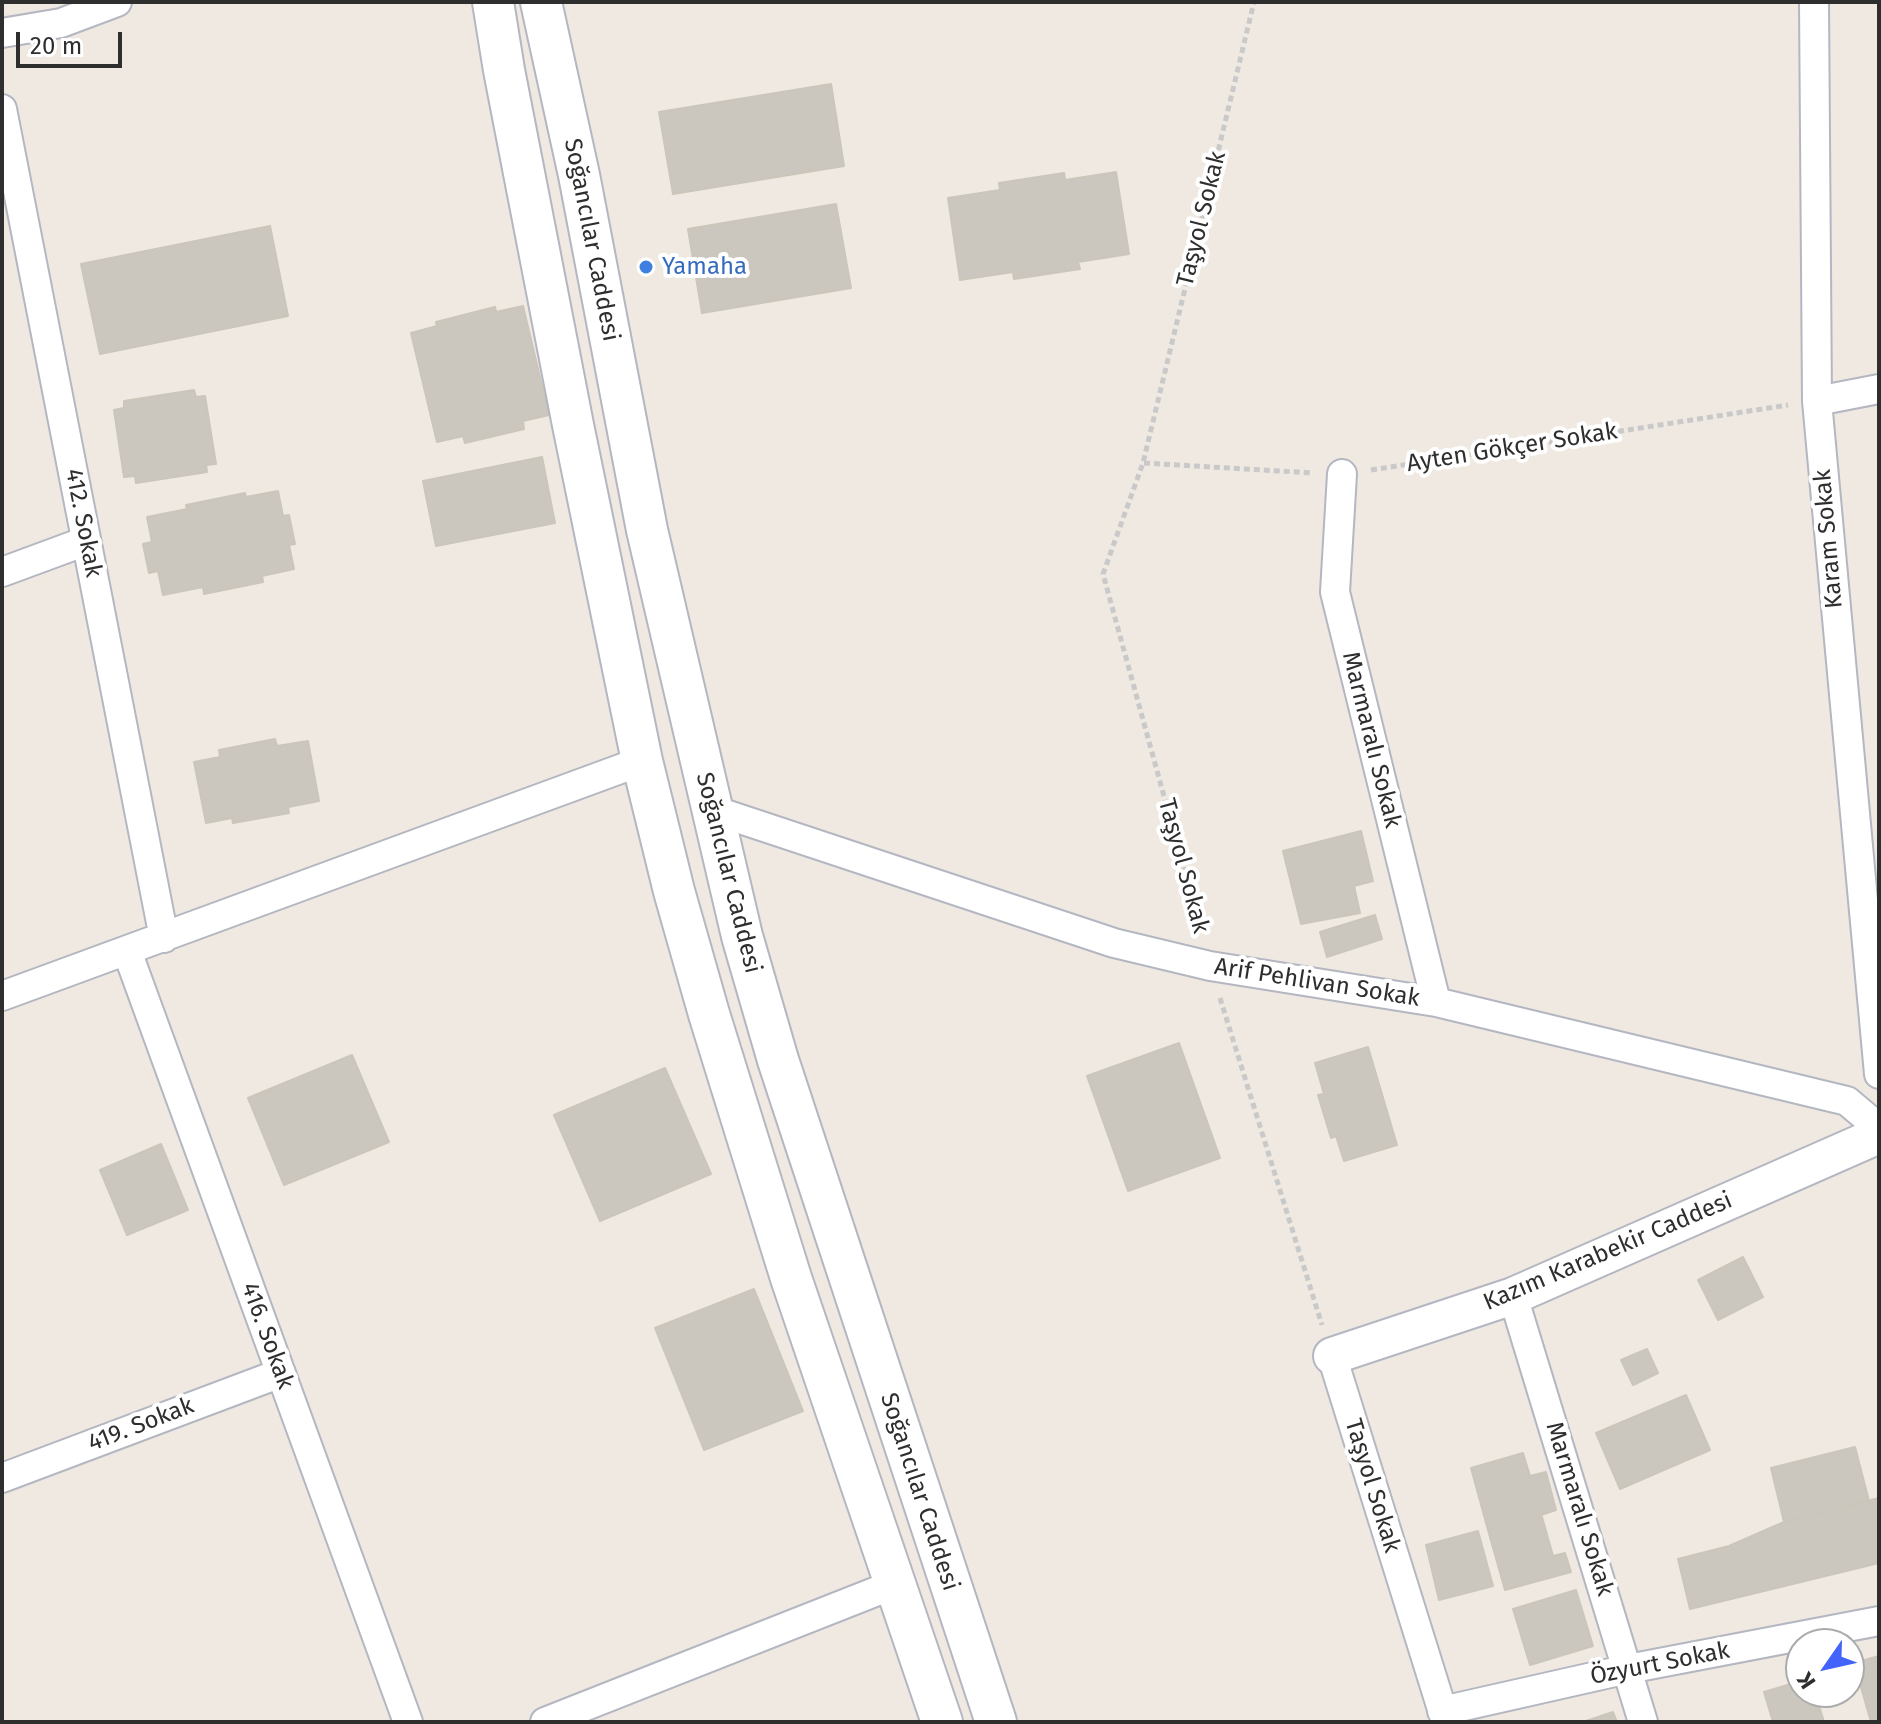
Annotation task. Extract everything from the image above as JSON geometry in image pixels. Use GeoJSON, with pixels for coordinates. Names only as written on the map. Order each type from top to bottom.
{"type":"FeatureCollection","features":[{"type":"Feature","properties":{"kind":"main road"},"geometry":{"type":"LineString","coordinates":[[493,2],[573,425],[642,761],[674,891],[791,1278],[942,1722]]}},
{"type":"Feature","properties":{"kind":"main road","name":"Soğancılar Caddesi"},"geometry":{"type":"LineString","coordinates":[[541,2],[579,175],[647,530],[742,936],[778,1060],[996,1722]]}},
{"type":"Feature","properties":{"kind":"street"},"geometry":{"type":"LineString","coordinates":[[2,33],[61,23],[117,2]]}},
{"type":"Feature","properties":{"kind":"street","name":"Karam Sokak"},"geometry":{"type":"LineString","coordinates":[[1814,2],[1817,401],[1879,1074]]}},
{"type":"Feature","properties":{"kind":"street","name":"412. Sokak"},"geometry":{"type":"LineString","coordinates":[[2,109],[164,938]]}},
{"type":"Feature","properties":{"kind":"street"},"geometry":{"type":"LineString","coordinates":[[1817,401],[1879,389]]}},
{"type":"Feature","properties":{"kind":"street","name":"Marmaralı Sokak"},"geometry":{"type":"LineString","coordinates":[[1342,474],[1335,592],[1436,1002]]}},
{"type":"Feature","properties":{"kind":"street"},"geometry":{"type":"LineString","coordinates":[[2,572],[86,541]]}},
{"type":"Feature","properties":{"kind":"street"},"geometry":{"type":"LineString","coordinates":[[2,996],[642,761]]}},
{"type":"Feature","properties":{"kind":"street","name":"Arif Pehlivan Sokak"},"geometry":{"type":"LineString","coordinates":[[710,809],[1114,943],[1210,966],[1436,1002],[1847,1101],[1879,1128]]}},
{"type":"Feature","properties":{"kind":"street","name":"416. Sokak"},"geometry":{"type":"LineString","coordinates":[[127,951],[408,1722]]}},
{"type":"Feature","properties":{"kind":"street","name":"Kazım Karabekir Caddesi"},"geometry":{"type":"LineString","coordinates":[[1332,1356],[1513,1296],[1879,1135]]}},
{"type":"Feature","properties":{"kind":"street","name":"Marmaralı Sokak"},"geometry":{"type":"LineString","coordinates":[[1513,1296],[1643,1722]]}},
{"type":"Feature","properties":{"kind":"street","name":"Taşyol Sokak"},"geometry":{"type":"LineString","coordinates":[[1332,1356],[1444,1717]]}},
{"type":"Feature","properties":{"kind":"street","name":"419. Sokak"},"geometry":{"type":"LineString","coordinates":[[2,1478],[281,1373]]}},
{"type":"Feature","properties":{"kind":"street"},"geometry":{"type":"LineString","coordinates":[[545,1722],[895,1584]]}},
{"type":"Feature","properties":{"kind":"street","name":"Özyurt Sokak"},"geometry":{"type":"LineString","coordinates":[[1444,1717],[1628,1669],[1879,1621]]}},
{"type":"Feature","properties":{"kind":"path","name":"Taşyol Sokak"},"geometry":{"type":"LineString","coordinates":[[1254,2],[1143,463],[1103,574],[1210,966],[1332,1356]]}},
{"type":"Feature","properties":{"kind":"path","name":"Ayten Gökçer Sokak"},"geometry":{"type":"LineString","coordinates":[[1143,463],[1342,474],[1817,401]]}},
{"type":"Feature","properties":{"kind":"building"},"geometry":{"type":"Polygon","coordinates":[[[831,84],[844,166],[673,194],[659,112],[831,84]]]}},
{"type":"Feature","properties":{"kind":"building"},"geometry":{"type":"Polygon","coordinates":[[[1116,172],[1129,254],[1078,262],[1080,269],[1014,279],[1013,272],[960,280],[948,198],[1000,190],[999,183],[1064,173],[1065,180],[1116,172]]]}},
{"type":"Feature","properties":{"kind":"building"},"geometry":{"type":"Polygon","coordinates":[[[836,204],[851,288],[702,313],[688,229],[836,204]]]}},
{"type":"Feature","properties":{"kind":"building"},"geometry":{"type":"Polygon","coordinates":[[[270,226],[288,316],[100,354],[81,264],[270,226]]]}},
{"type":"Feature","properties":{"kind":"building"},"geometry":{"type":"Polygon","coordinates":[[[523,306],[549,415],[523,421],[524,429],[465,443],[463,436],[437,442],[411,333],[437,326],[436,322],[495,307],[496,312],[523,306]]]}},
{"type":"Feature","properties":{"kind":"building"},"geometry":{"type":"Polygon","coordinates":[[[194,390],[196,397],[205,396],[216,464],[206,465],[207,472],[136,483],[135,476],[124,477],[114,410],[124,408],[124,401],[194,390]]]}},
{"type":"Feature","properties":{"kind":"building"},"geometry":{"type":"Polygon","coordinates":[[[542,457],[555,523],[436,546],[423,481],[542,457]]]}},
{"type":"Feature","properties":{"kind":"building"},"geometry":{"type":"Polygon","coordinates":[[[278,491],[283,516],[289,515],[295,544],[289,545],[294,569],[262,576],[263,582],[204,594],[203,587],[163,595],[158,571],[149,573],[143,544],[152,542],[147,517],[245,493],[246,497],[278,491]]]}},
{"type":"Feature","properties":{"kind":"building"},"geometry":{"type":"Polygon","coordinates":[[[275,739],[277,746],[308,741],[319,801],[288,807],[289,813],[233,823],[232,818],[206,823],[194,762],[220,757],[219,750],[275,739]]]}},
{"type":"Feature","properties":{"kind":"building"},"geometry":{"type":"Polygon","coordinates":[[[1361,831],[1373,881],[1354,886],[1360,913],[1301,924],[1283,851],[1361,831]]]}},
{"type":"Feature","properties":{"kind":"building"},"geometry":{"type":"Polygon","coordinates":[[[1375,915],[1382,939],[1327,957],[1320,932],[1375,915]]]}},
{"type":"Feature","properties":{"kind":"building"},"geometry":{"type":"Polygon","coordinates":[[[1179,1043],[1220,1158],[1128,1191],[1087,1076],[1179,1043]]]}},
{"type":"Feature","properties":{"kind":"building"},"geometry":{"type":"Polygon","coordinates":[[[1368,1047],[1397,1145],[1344,1161],[1336,1136],[1331,1138],[1318,1095],[1324,1094],[1315,1063],[1368,1047]]]}},
{"type":"Feature","properties":{"kind":"building"},"geometry":{"type":"Polygon","coordinates":[[[352,1055],[389,1142],[284,1185],[248,1098],[352,1055]]]}},
{"type":"Feature","properties":{"kind":"building"},"geometry":{"type":"Polygon","coordinates":[[[665,1068],[711,1174],[600,1221],[554,1115],[665,1068]]]}},
{"type":"Feature","properties":{"kind":"building"},"geometry":{"type":"Polygon","coordinates":[[[161,1144],[188,1210],[127,1235],[100,1170],[161,1144]]]}},
{"type":"Feature","properties":{"kind":"building"},"geometry":{"type":"Polygon","coordinates":[[[1743,1257],[1763,1297],[1718,1320],[1698,1280],[1743,1257]]]}},
{"type":"Feature","properties":{"kind":"building"},"geometry":{"type":"Polygon","coordinates":[[[754,1289],[803,1411],[704,1450],[655,1328],[754,1289]]]}},
{"type":"Feature","properties":{"kind":"building"},"geometry":{"type":"Polygon","coordinates":[[[1647,1349],[1658,1373],[1633,1385],[1621,1360],[1647,1349]]]}},
{"type":"Feature","properties":{"kind":"building"},"geometry":{"type":"Polygon","coordinates":[[[1686,1395],[1710,1450],[1620,1489],[1596,1433],[1686,1395]]]}},
{"type":"Feature","properties":{"kind":"building"},"geometry":{"type":"Polygon","coordinates":[[[1855,1447],[1869,1501],[1784,1522],[1771,1468],[1855,1447]]]}},
{"type":"Feature","properties":{"kind":"building"},"geometry":{"type":"Polygon","coordinates":[[[1523,1453],[1530,1476],[1546,1472],[1556,1510],[1542,1517],[1488,1530],[1471,1468],[1523,1453]]]}},
{"type":"Feature","properties":{"kind":"building"},"geometry":{"type":"Polygon","coordinates":[[[1879,1498],[1879,1563],[1690,1609],[1678,1559],[1729,1546],[1784,1522],[1879,1498]]]}},
{"type":"Feature","properties":{"kind":"building"},"geometry":{"type":"Polygon","coordinates":[[[1542,1517],[1553,1556],[1565,1553],[1571,1572],[1505,1590],[1488,1530],[1542,1517]]]}},
{"type":"Feature","properties":{"kind":"building"},"geometry":{"type":"Polygon","coordinates":[[[1478,1531],[1493,1586],[1439,1600],[1426,1545],[1478,1531]]]}},
{"type":"Feature","properties":{"kind":"building"},"geometry":{"type":"Polygon","coordinates":[[[1576,1590],[1593,1646],[1530,1665],[1513,1609],[1576,1590]]]}},
{"type":"Feature","properties":{"kind":"building"},"geometry":{"type":"Polygon","coordinates":[[[1879,1656],[1879,1722],[1871,1722],[1865,1701],[1865,1660],[1879,1656]]]}},
{"type":"Feature","properties":{"kind":"building"},"geometry":{"type":"Polygon","coordinates":[[[1785,1686],[1785,1708],[1820,1708],[1824,1722],[1773,1722],[1764,1692],[1785,1686]]]}},
{"type":"Feature","properties":{"kind":"building"},"geometry":{"type":"Polygon","coordinates":[[[1613,1712],[1617,1722],[1583,1722],[1613,1712]]]}},
{"type":"Feature","properties":{"kind":"place","name":"Yamaha"},"geometry":{"type":"Point","coordinates":[646,267]}}]}
